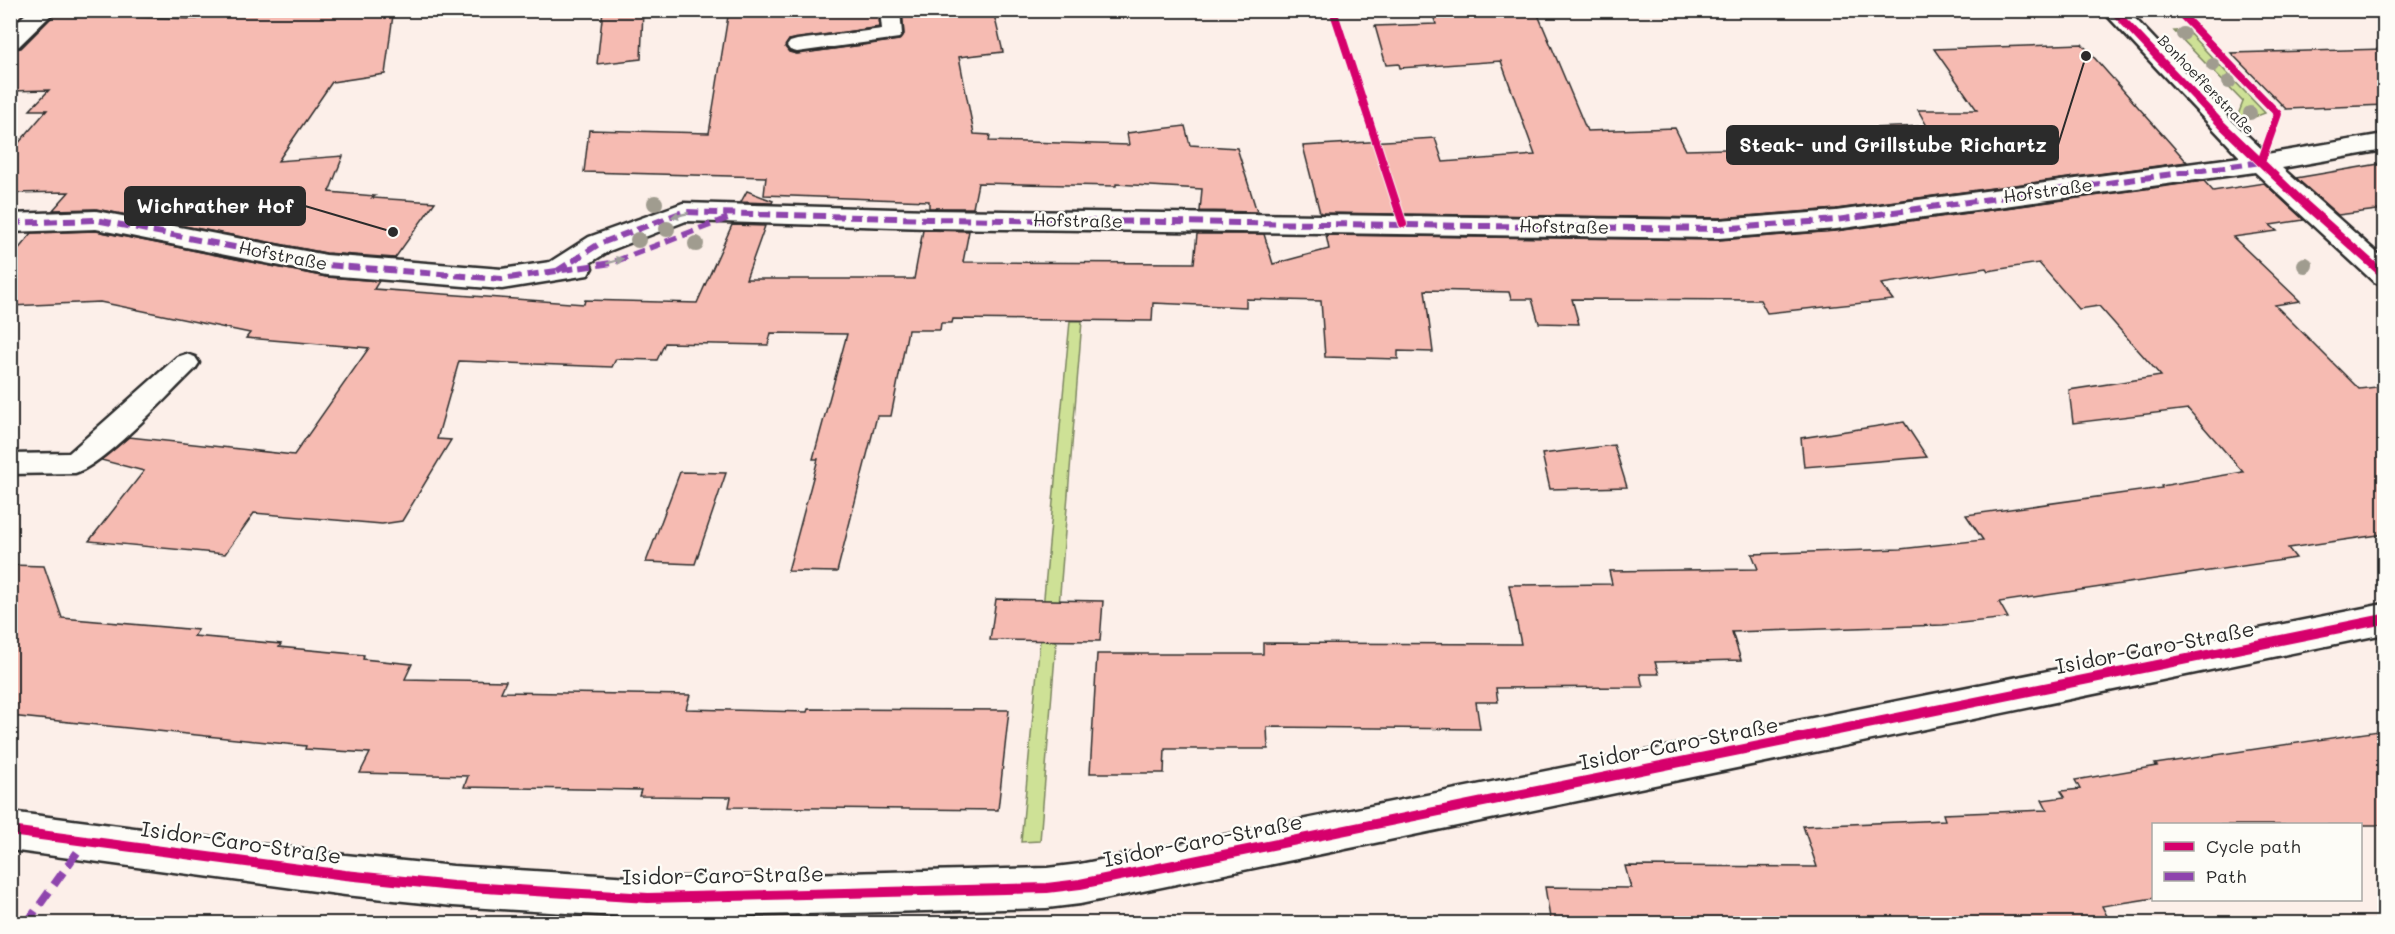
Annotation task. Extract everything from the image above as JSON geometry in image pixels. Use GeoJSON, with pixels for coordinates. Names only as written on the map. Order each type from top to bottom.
{"type":"FeatureCollection","features":[{"type":"Feature","properties":{"kind":"street"},"geometry":{"type":"LineString","coordinates":[[10,41],[45,10]]}},
{"type":"Feature","properties":{"kind":"street","name":"Bonhoefferstraße"},"geometry":{"type":"LineString","coordinates":[[2113,10],[2222,125],[2385,275]]}},
{"type":"Feature","properties":{"kind":"street","name":"Hofstraße"},"geometry":{"type":"LineString","coordinates":[[10,223],[96,220],[338,266],[501,279],[611,263],[738,214],[929,219],[1719,229],[1836,220],[2261,162],[2385,142]]}},
{"type":"Feature","properties":{"kind":"street","name":"Isidor-Caro-Straße"},"geometry":{"type":"LineString","coordinates":[[10,831],[345,875],[453,886],[625,896],[1047,888],[1080,884],[2385,620]]}},
{"type":"Feature","properties":{"kind":"lane"},"geometry":{"type":"LineString","coordinates":[[797,46],[892,34],[890,10]]}},
{"type":"Feature","properties":{"kind":"lane"},"geometry":{"type":"LineString","coordinates":[[10,464],[75,463],[99,444],[186,363]]}},
{"type":"Feature","properties":{"kind":"green space"},"geometry":{"type":"Polygon","coordinates":[[[2186,30],[2265,113],[2239,123],[2236,120],[2243,102],[2174,31],[2186,30]]]}},
{"type":"Feature","properties":{"kind":"green space"},"geometry":{"type":"Polygon","coordinates":[[[1070,321],[1082,321],[1040,841],[1021,842],[1070,321]]]}},
{"type":"Feature","properties":{"kind":"building"},"geometry":{"type":"Polygon","coordinates":[[[603,10],[643,10],[641,59],[597,64],[603,10]]]}},
{"type":"Feature","properties":{"kind":"building"},"geometry":{"type":"Polygon","coordinates":[[[729,10],[878,10],[880,27],[789,40],[785,47],[789,52],[797,54],[899,40],[904,34],[902,10],[993,10],[1003,52],[959,57],[974,134],[990,135],[989,141],[1129,145],[1127,133],[1185,126],[1190,145],[1237,148],[1257,212],[1200,211],[1202,189],[1116,184],[1116,186],[978,183],[973,208],[929,208],[929,201],[764,195],[766,177],[584,172],[589,130],[709,133],[729,10]]]}},
{"type":"Feature","properties":{"kind":"building"},"geometry":{"type":"Polygon","coordinates":[[[1431,10],[1536,10],[1587,131],[1675,128],[1686,150],[1852,146],[1842,129],[1927,126],[1918,110],[1977,110],[1934,49],[2082,44],[2187,162],[1836,209],[1719,218],[1320,213],[1303,146],[1435,138],[1443,162],[1535,155],[1501,61],[1400,68],[1399,64],[1386,65],[1375,26],[1436,24],[1431,10]]]}},
{"type":"Feature","properties":{"kind":"building"},"geometry":{"type":"Polygon","coordinates":[[[205,11],[393,15],[385,74],[332,82],[278,161],[343,156],[329,192],[375,196],[372,198],[435,202],[395,258],[326,253],[96,209],[53,210],[69,192],[10,193],[10,153],[47,110],[30,110],[49,90],[10,91],[10,50],[21,48],[54,15],[197,19],[205,11]]]}},
{"type":"Feature","properties":{"kind":"building"},"geometry":{"type":"Polygon","coordinates":[[[2385,49],[2385,105],[2286,109],[2231,53],[2385,49]]]}},
{"type":"Feature","properties":{"kind":"building"},"geometry":{"type":"Polygon","coordinates":[[[2385,163],[2385,209],[2338,215],[2296,178],[2385,163]]]}},
{"type":"Feature","properties":{"kind":"building"},"geometry":{"type":"Polygon","coordinates":[[[2204,181],[2213,191],[2264,183],[2304,220],[2270,225],[2277,231],[2233,237],[2300,301],[2275,305],[2359,389],[2385,386],[2385,534],[2288,548],[2296,558],[1999,602],[2008,618],[1943,625],[1732,632],[1741,660],[1655,662],[1659,674],[1640,674],[1643,687],[1496,688],[1498,702],[1476,702],[1480,729],[1267,727],[1268,749],[1165,749],[1164,773],[1090,773],[1097,654],[1263,654],[1263,643],[1521,644],[1509,585],[1612,584],[1609,571],[1758,569],[1752,554],[1900,549],[1983,540],[1966,515],[2162,488],[2161,486],[2243,472],[2188,409],[2073,423],[2069,390],[2161,376],[2099,306],[2079,309],[2039,263],[1988,271],[1986,268],[1881,284],[1893,300],[1767,313],[1760,300],[1572,299],[1579,324],[1539,323],[1532,299],[1511,299],[1509,292],[1425,290],[1433,352],[1398,351],[1398,359],[1325,357],[1321,301],[1246,299],[1246,307],[1153,303],[1152,321],[953,319],[952,323],[941,323],[940,330],[908,330],[891,416],[877,416],[837,572],[788,571],[818,459],[813,459],[847,334],[771,333],[768,345],[665,343],[657,360],[616,359],[612,367],[459,361],[437,439],[451,440],[402,521],[382,524],[254,513],[225,554],[89,541],[144,471],[101,460],[129,437],[294,455],[369,348],[246,338],[250,333],[100,302],[10,306],[10,259],[32,233],[96,231],[326,277],[379,281],[374,289],[584,304],[585,300],[697,303],[732,225],[765,226],[746,279],[914,279],[923,230],[969,231],[963,262],[1194,263],[1197,234],[1264,234],[1273,264],[1329,249],[1326,235],[1719,240],[1836,231],[2204,181]]]}},
{"type":"Feature","properties":{"kind":"building"},"geometry":{"type":"Polygon","coordinates":[[[747,191],[773,201],[772,203],[741,202],[747,191]]]}},
{"type":"Feature","properties":{"kind":"building"},"geometry":{"type":"Polygon","coordinates":[[[1904,422],[1927,457],[1804,467],[1801,438],[1904,422]]]}},
{"type":"Feature","properties":{"kind":"building"},"geometry":{"type":"Polygon","coordinates":[[[1614,445],[1627,487],[1550,489],[1542,454],[1614,445]]]}},
{"type":"Feature","properties":{"kind":"building"},"geometry":{"type":"Polygon","coordinates":[[[680,472],[726,473],[695,564],[646,562],[680,472]]]}},
{"type":"Feature","properties":{"kind":"building"},"geometry":{"type":"Polygon","coordinates":[[[10,565],[44,566],[62,618],[198,630],[194,636],[281,644],[279,647],[364,655],[363,659],[412,664],[405,679],[506,681],[501,692],[690,695],[686,709],[807,712],[808,709],[1009,710],[998,810],[729,807],[731,797],[639,796],[641,790],[464,787],[468,776],[360,773],[370,753],[305,749],[306,746],[10,716],[10,565]]]}},
{"type":"Feature","properties":{"kind":"building"},"geometry":{"type":"Polygon","coordinates":[[[996,599],[1103,601],[1100,641],[990,640],[996,599]]]}},
{"type":"Feature","properties":{"kind":"building"},"geometry":{"type":"Polygon","coordinates":[[[2385,730],[2385,825],[2362,825],[2362,823],[2152,823],[2152,898],[2102,906],[2111,924],[1551,924],[1545,887],[1631,888],[1625,866],[1817,867],[1803,826],[1945,820],[1943,814],[2047,810],[2042,800],[2065,797],[2061,791],[2080,789],[2075,780],[2157,766],[2155,764],[2385,730]]]}},
{"type":"Feature","properties":{"kind":"marked path"},"geometry":{"type":"LineString","coordinates":[[557,271],[599,244],[683,212],[929,219],[1719,229],[1836,220],[2261,162],[2262,160]]}},
{"type":"Feature","properties":{"kind":"marked path"},"geometry":{"type":"LineString","coordinates":[[10,223],[96,220],[326,265],[502,279],[611,263],[733,216]]}},
{"type":"Feature","properties":{"kind":"marked path"},"geometry":{"type":"LineString","coordinates":[[26,924],[86,840]]}},
{"type":"Feature","properties":{"kind":"cycle path"},"geometry":{"type":"LineString","coordinates":[[1333,10],[1403,224]]}},
{"type":"Feature","properties":{"kind":"cycle path"},"geometry":{"type":"LineString","coordinates":[[2113,10],[2222,125],[2297,197],[2384,275]]}},
{"type":"Feature","properties":{"kind":"cycle path"},"geometry":{"type":"LineString","coordinates":[[2177,10],[2278,114],[2261,162]]}},
{"type":"Feature","properties":{"kind":"cycle path"},"geometry":{"type":"LineString","coordinates":[[10,831],[345,875],[453,886],[648,898],[1047,888],[1080,884],[2384,619]]}},
{"type":"Feature","properties":{"kind":"place","name":"Steak- und Grillstube Richartz"},"geometry":{"type":"Point","coordinates":[2086,56]}},
{"type":"Feature","properties":{"kind":"place","name":"Wichrather Hof"},"geometry":{"type":"Point","coordinates":[393,232]}}]}
